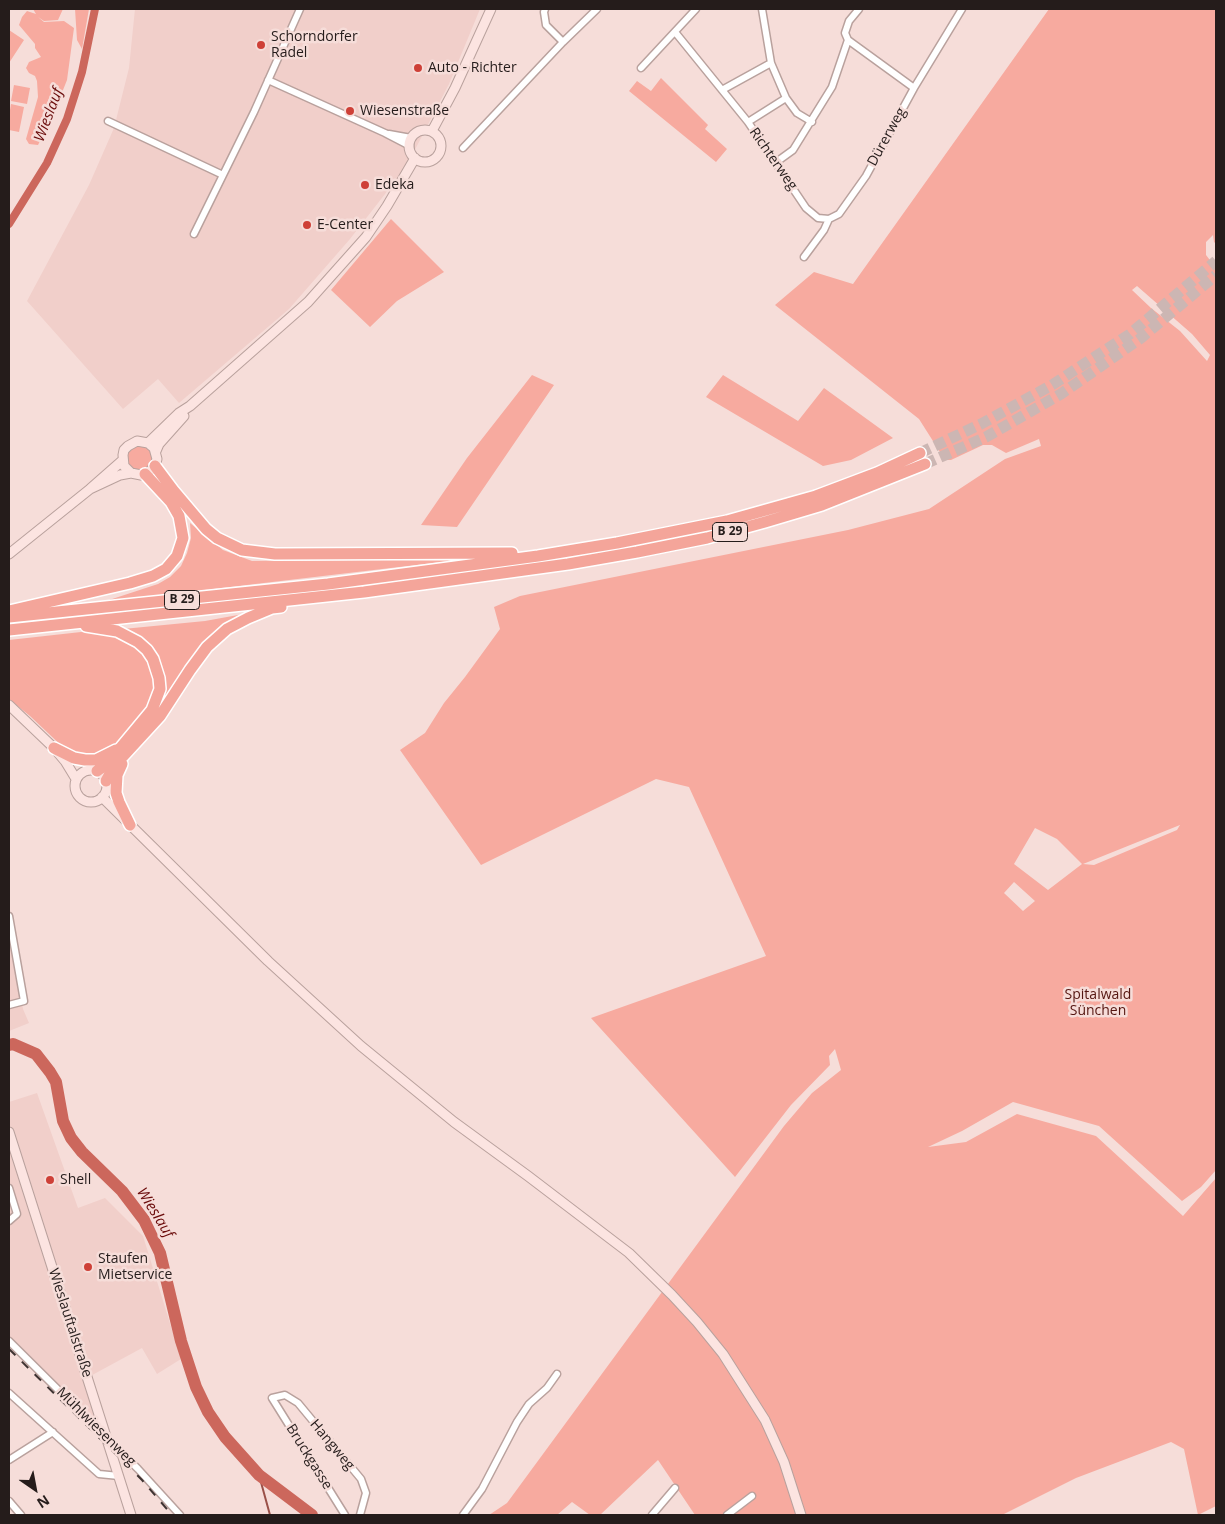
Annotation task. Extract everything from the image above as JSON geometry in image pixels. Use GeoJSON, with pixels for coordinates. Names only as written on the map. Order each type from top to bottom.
{"type":"FeatureCollection","features":[{"type":"Feature","properties":{"kind":"highway","name":"B 29"},"geometry":{"type":"LineString","coordinates":[[9,617],[36,616],[337,582],[538,556],[617,543],[727,521],[816,496],[877,473],[920,453]]}},
{"type":"Feature","properties":{"kind":"highway","name":"B 29"},"geometry":{"type":"LineString","coordinates":[[9,630],[36,616],[77,624],[383,590],[568,564],[707,538],[765,522],[822,505],[925,464]]}},
{"type":"Feature","properties":{"kind":"highway"},"geometry":{"type":"LineString","coordinates":[[155,466],[206,529],[217,538],[242,550],[275,554],[523,553],[538,556]]}},
{"type":"Feature","properties":{"kind":"highway"},"geometry":{"type":"LineString","coordinates":[[9,610],[36,616],[153,576],[166,569],[177,556],[183,538],[179,516],[172,502],[145,474]]}},
{"type":"Feature","properties":{"kind":"highway"},"geometry":{"type":"LineString","coordinates":[[91,771],[108,763],[160,716],[207,647],[227,629],[272,608],[301,604],[316,597]]}},
{"type":"Feature","properties":{"kind":"highway"},"geometry":{"type":"LineString","coordinates":[[77,624],[117,631],[127,635],[147,650],[157,668],[160,689],[157,700],[106,781]]}},
{"type":"Feature","properties":{"kind":"highway"},"geometry":{"type":"LineString","coordinates":[[54,748],[74,758],[96,760],[126,747]]}},
{"type":"Feature","properties":{"kind":"highway"},"geometry":{"type":"LineString","coordinates":[[126,747],[116,784],[118,802],[130,825]]}},
{"type":"Feature","properties":{"kind":"main road"},"geometry":{"type":"LineString","coordinates":[[434,133],[492,9]]}},
{"type":"Feature","properties":{"kind":"main road"},"geometry":{"type":"LineString","coordinates":[[422,130],[434,133],[441,143],[439,153],[432,160],[419,160],[410,151],[410,142],[414,134],[422,130]]}},
{"type":"Feature","properties":{"kind":"main road"},"geometry":{"type":"LineString","coordinates":[[148,442],[308,302],[366,237],[419,160]]}},
{"type":"Feature","properties":{"kind":"main road"},"geometry":{"type":"LineString","coordinates":[[156,451],[148,442],[137,441],[128,446],[123,455],[124,466],[136,475],[145,474],[155,466],[156,451],[159,444],[183,417],[190,406]]}},
{"type":"Feature","properties":{"kind":"main road"},"geometry":{"type":"LineString","coordinates":[[9,554],[123,460]]}},
{"type":"Feature","properties":{"kind":"main road"},"geometry":{"type":"LineString","coordinates":[[90,489],[131,473]]}},
{"type":"Feature","properties":{"kind":"main road"},"geometry":{"type":"LineString","coordinates":[[9,706],[54,748],[76,779]]}},
{"type":"Feature","properties":{"kind":"main road"},"geometry":{"type":"LineString","coordinates":[[65,761],[91,771],[104,777],[106,790],[102,797],[94,801],[80,798],[75,789],[76,779],[80,774],[91,771]]}},
{"type":"Feature","properties":{"kind":"main road"},"geometry":{"type":"LineString","coordinates":[[102,797],[268,961],[361,1046],[454,1122],[629,1254],[697,1322],[723,1354],[765,1420],[784,1462],[801,1515]]}},
{"type":"Feature","properties":{"kind":"main road","name":"Wieslauftalstraße"},"geometry":{"type":"LineString","coordinates":[[9,1132],[131,1515]]}},
{"type":"Feature","properties":{"kind":"street"},"geometry":{"type":"LineString","coordinates":[[194,234],[254,112],[300,9]]}},
{"type":"Feature","properties":{"kind":"street"},"geometry":{"type":"LineString","coordinates":[[545,9],[546,25],[563,42]]}},
{"type":"Feature","properties":{"kind":"street"},"geometry":{"type":"LineString","coordinates":[[463,148],[563,42],[598,9]]}},
{"type":"Feature","properties":{"kind":"street"},"geometry":{"type":"LineString","coordinates":[[641,68],[696,9]]}},
{"type":"Feature","properties":{"kind":"street"},"geometry":{"type":"LineString","coordinates":[[762,9],[771,63],[786,98],[798,113],[812,122]]}},
{"type":"Feature","properties":{"kind":"street"},"geometry":{"type":"LineString","coordinates":[[859,9],[847,27],[845,33],[848,40],[914,88]]}},
{"type":"Feature","properties":{"kind":"street","name":"Dürerweg"},"geometry":{"type":"LineString","coordinates":[[804,257],[824,230],[829,219],[839,214],[866,176],[914,88],[962,9]]}},
{"type":"Feature","properties":{"kind":"street","name":"Richterweg"},"geometry":{"type":"LineString","coordinates":[[675,32],[748,122],[806,208],[818,218],[829,219]]}},
{"type":"Feature","properties":{"kind":"street"},"geometry":{"type":"LineString","coordinates":[[775,163],[793,150],[812,122],[832,87],[848,40]]}},
{"type":"Feature","properties":{"kind":"street"},"geometry":{"type":"LineString","coordinates":[[722,90],[771,63]]}},
{"type":"Feature","properties":{"kind":"street"},"geometry":{"type":"LineString","coordinates":[[268,80],[385,133],[410,142]]}},
{"type":"Feature","properties":{"kind":"street"},"geometry":{"type":"LineString","coordinates":[[748,122],[786,98]]}},
{"type":"Feature","properties":{"kind":"street"},"geometry":{"type":"LineString","coordinates":[[108,121],[223,175]]}},
{"type":"Feature","properties":{"kind":"street"},"geometry":{"type":"LineString","coordinates":[[9,916],[24,1001],[9,1005]]}},
{"type":"Feature","properties":{"kind":"street"},"geometry":{"type":"LineString","coordinates":[[9,1188],[17,1214],[9,1222]]}},
{"type":"Feature","properties":{"kind":"street","name":"Mühlwiesenweg"},"geometry":{"type":"LineString","coordinates":[[9,1341],[106,1436],[180,1515]]}},
{"type":"Feature","properties":{"kind":"street"},"geometry":{"type":"LineString","coordinates":[[463,1515],[482,1489],[516,1422],[529,1404],[558,1374]]}},
{"type":"Feature","properties":{"kind":"street"},"geometry":{"type":"LineString","coordinates":[[9,1393],[99,1474],[118,1476]]}},
{"type":"Feature","properties":{"kind":"street","name":"Hangweg"},"geometry":{"type":"LineString","coordinates":[[272,1398],[285,1395],[298,1403],[361,1480],[366,1493],[360,1515]]}},
{"type":"Feature","properties":{"kind":"street","name":"Bruckgasse"},"geometry":{"type":"LineString","coordinates":[[272,1398],[345,1515]]}},
{"type":"Feature","properties":{"kind":"street"},"geometry":{"type":"LineString","coordinates":[[9,1460],[53,1432]]}},
{"type":"Feature","properties":{"kind":"street"},"geometry":{"type":"LineString","coordinates":[[652,1515],[675,1488]]}},
{"type":"Feature","properties":{"kind":"street"},"geometry":{"type":"LineString","coordinates":[[726,1515],[752,1496]]}},
{"type":"Feature","properties":{"kind":"street"},"geometry":{"type":"LineString","coordinates":[[9,1500],[11,1509],[21,1515]]}},
{"type":"Feature","properties":{"kind":"shaded area"},"geometry":{"type":"Polygon","coordinates":[[[135,9],[480,9],[449,84],[406,167],[350,239],[289,309],[179,403],[158,379],[123,409],[27,301],[89,185],[114,128],[129,68],[135,9]]]}},
{"type":"Feature","properties":{"kind":"shaded area"},"geometry":{"type":"Polygon","coordinates":[[[9,927],[23,1009],[29,1023],[9,1031],[9,927]]]}},
{"type":"Feature","properties":{"kind":"shaded area"},"geometry":{"type":"Polygon","coordinates":[[[37,1093],[78,1208],[105,1198],[143,1236],[181,1359],[157,1374],[142,1348],[83,1380],[99,1432],[9,1344],[9,1102],[37,1093]]]}},
{"type":"Feature","properties":{"kind":"green space"},"geometry":{"type":"Polygon","coordinates":[[[33,9],[63,9],[58,20],[44,21],[38,17],[44,22],[64,21],[74,28],[67,80],[38,145],[29,144],[26,139],[38,97],[35,76],[29,73],[26,68],[29,62],[41,57],[35,48],[35,44],[19,25],[27,11],[36,14],[33,9]]]}},
{"type":"Feature","properties":{"kind":"green space"},"geometry":{"type":"Polygon","coordinates":[[[75,9],[89,9],[82,49],[77,40],[75,9]]]}},
{"type":"Feature","properties":{"kind":"green space","name":"Spitalwald Sünchen"},"geometry":{"type":"Polygon","coordinates":[[[1049,9],[1216,9],[1216,244],[1213,235],[1206,242],[1206,255],[1216,268],[1216,1170],[1201,1187],[1182,1201],[1099,1126],[1013,1102],[962,1131],[928,1147],[966,1142],[1017,1114],[1096,1136],[1183,1216],[1216,1178],[1216,1506],[1198,1515],[1184,1449],[1171,1442],[1076,1478],[1002,1515],[695,1515],[658,1460],[600,1515],[590,1515],[572,1502],[557,1515],[489,1515],[507,1503],[784,1126],[812,1093],[841,1070],[835,1049],[829,1056],[830,1065],[791,1105],[735,1177],[591,1018],[766,956],[689,787],[656,779],[481,865],[400,750],[425,733],[444,703],[500,629],[494,607],[520,596],[848,530],[929,509],[1005,459],[1041,446],[1039,439],[1006,453],[992,445],[983,445],[951,460],[945,460],[919,419],[775,305],[814,272],[853,284],[1049,9]],[[1137,286],[1132,290],[1180,331],[1207,361],[1210,355],[1192,334],[1137,286]],[[1180,825],[1083,864],[1094,865],[1177,830],[1180,825]],[[1035,828],[1014,864],[1048,890],[1082,864],[1057,839],[1035,828]],[[1014,882],[1004,893],[1023,911],[1035,901],[1014,882]]]}},
{"type":"Feature","properties":{"kind":"green space"},"geometry":{"type":"Polygon","coordinates":[[[9,30],[24,40],[9,63],[9,30]]]}},
{"type":"Feature","properties":{"kind":"green space"},"geometry":{"type":"Polygon","coordinates":[[[661,78],[708,125],[705,129],[727,149],[716,162],[629,91],[637,81],[651,91],[661,78]]]}},
{"type":"Feature","properties":{"kind":"green space"},"geometry":{"type":"Polygon","coordinates":[[[14,85],[30,88],[27,104],[11,101],[14,85]]]}},
{"type":"Feature","properties":{"kind":"green space"},"geometry":{"type":"Polygon","coordinates":[[[11,104],[24,107],[19,132],[9,130],[11,104]]]}},
{"type":"Feature","properties":{"kind":"green space"},"geometry":{"type":"Polygon","coordinates":[[[391,219],[444,272],[397,301],[370,327],[331,290],[391,219]]]}},
{"type":"Feature","properties":{"kind":"green space"},"geometry":{"type":"Polygon","coordinates":[[[532,375],[554,385],[457,527],[421,525],[467,458],[532,375]]]}},
{"type":"Feature","properties":{"kind":"green space"},"geometry":{"type":"Polygon","coordinates":[[[723,375],[798,421],[824,388],[893,438],[851,460],[823,466],[706,397],[723,375]]]}},
{"type":"Feature","properties":{"kind":"green space"},"geometry":{"type":"Polygon","coordinates":[[[140,445],[149,449],[153,458],[149,467],[140,471],[131,467],[127,458],[131,449],[140,445]]]}},
{"type":"Feature","properties":{"kind":"green space"},"geometry":{"type":"Polygon","coordinates":[[[190,523],[223,550],[252,561],[467,559],[103,602],[158,584],[170,577],[181,566],[187,553],[191,538],[190,523]]]}},
{"type":"Feature","properties":{"kind":"green space"},"geometry":{"type":"Polygon","coordinates":[[[249,613],[214,634],[192,657],[156,712],[162,675],[123,629],[205,621],[249,613]]]}},
{"type":"Feature","properties":{"kind":"green space"},"geometry":{"type":"Polygon","coordinates":[[[81,632],[109,633],[124,638],[143,652],[152,668],[156,688],[146,710],[115,745],[104,754],[84,757],[66,750],[9,699],[9,640],[81,632]]]}},
{"type":"Feature","properties":{"kind":"waterway","name":"Wieslauf"},"geometry":{"type":"LineString","coordinates":[[9,224],[47,163],[67,119],[82,72],[95,9]]}},
{"type":"Feature","properties":{"kind":"waterway","name":"Wieslauf"},"geometry":{"type":"LineString","coordinates":[[9,1045],[13,1044],[36,1054],[50,1072],[56,1082],[63,1121],[71,1138],[82,1152],[122,1191],[144,1220],[160,1253],[181,1341],[196,1387],[208,1412],[225,1437],[259,1475],[312,1515]]}},
{"type":"Feature","properties":{"kind":"waterway"},"geometry":{"type":"LineString","coordinates":[[259,1475],[270,1515]]}},
{"type":"Feature","properties":{"kind":"tunnel"},"geometry":{"type":"LineString","coordinates":[[920,453],[981,424],[1052,385],[1130,334],[1216,261]]}},
{"type":"Feature","properties":{"kind":"tunnel"},"geometry":{"type":"LineString","coordinates":[[925,464],[986,437],[1061,394],[1141,338],[1216,275]]}},
{"type":"Feature","properties":{"kind":"railway"},"geometry":{"type":"LineString","coordinates":[[9,1349],[142,1480],[172,1515]]}},
{"type":"Feature","properties":{"kind":"place","name":"Schorndorfer Radel"},"geometry":{"type":"Point","coordinates":[261,45]}},
{"type":"Feature","properties":{"kind":"place","name":"Auto - Richter"},"geometry":{"type":"Point","coordinates":[418,68]}},
{"type":"Feature","properties":{"kind":"place","name":"Wiesenstraße"},"geometry":{"type":"Point","coordinates":[350,111]}},
{"type":"Feature","properties":{"kind":"place","name":"Edeka"},"geometry":{"type":"Point","coordinates":[365,185]}},
{"type":"Feature","properties":{"kind":"place","name":"E-Center"},"geometry":{"type":"Point","coordinates":[307,225]}},
{"type":"Feature","properties":{"kind":"place","name":"Shell"},"geometry":{"type":"Point","coordinates":[50,1180]}},
{"type":"Feature","properties":{"kind":"place","name":"Staufen Mietservice"},"geometry":{"type":"Point","coordinates":[88,1267]}}]}
